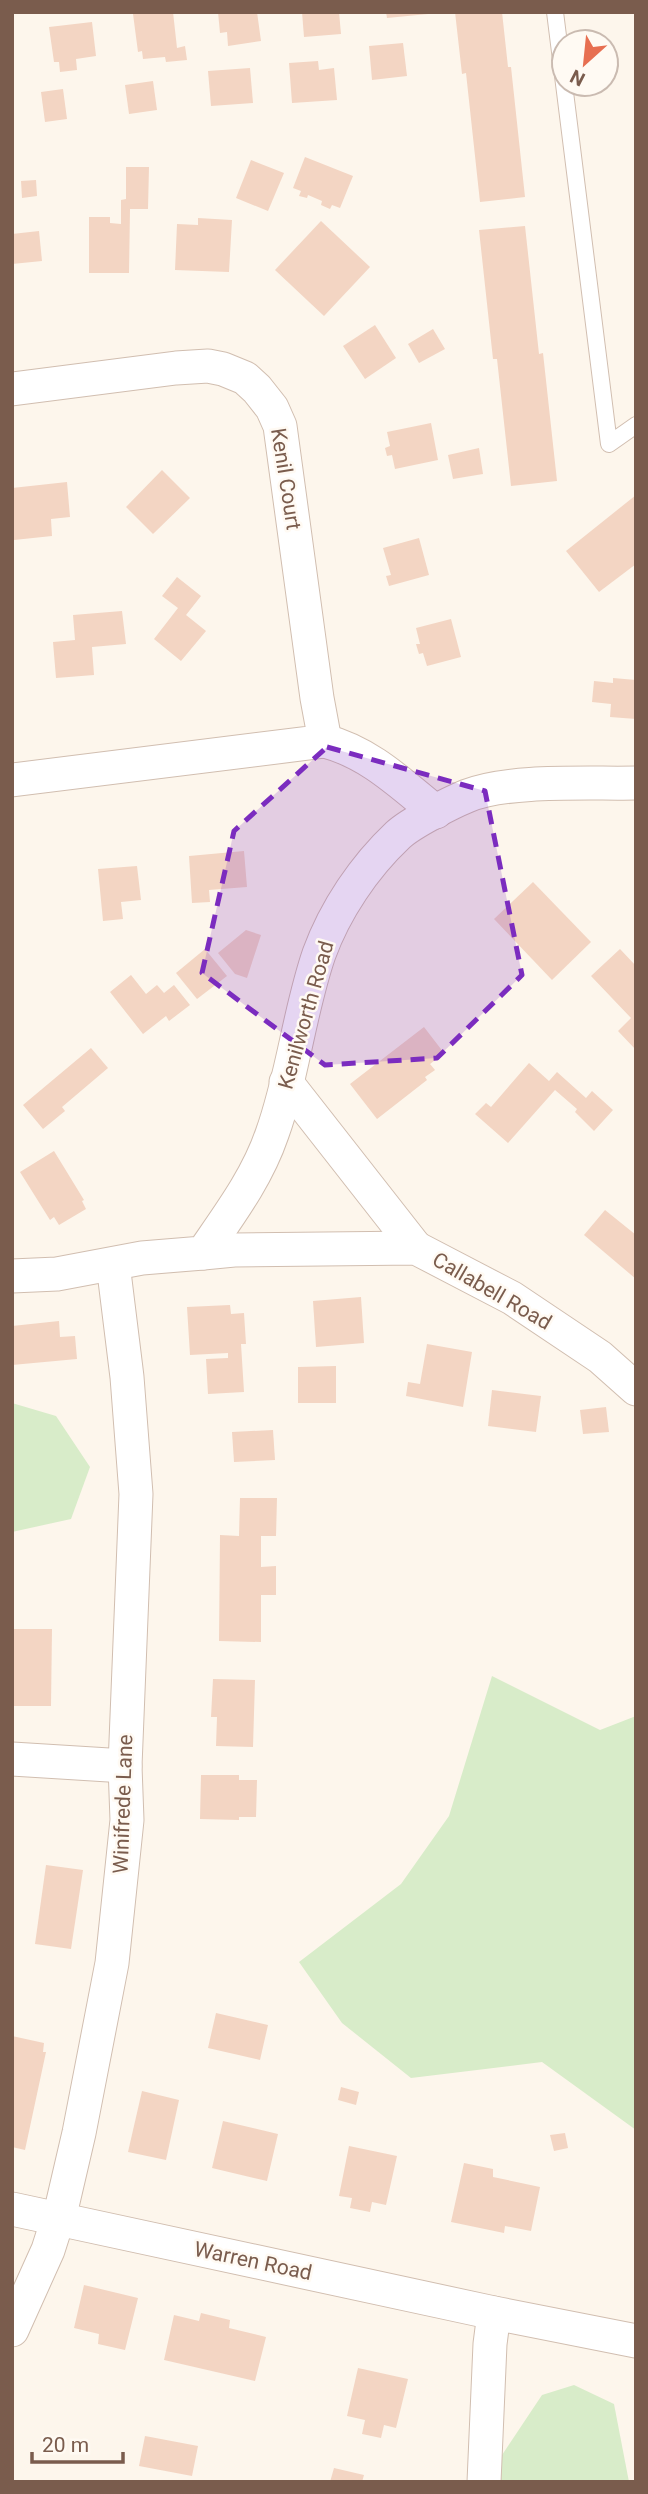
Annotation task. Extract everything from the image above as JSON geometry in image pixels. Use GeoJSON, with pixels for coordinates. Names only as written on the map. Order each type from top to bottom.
{"type":"FeatureCollection","features":[{"type":"Feature","properties":{"kind":"street","name":"Kenil Court"},"geometry":{"type":"LineString","coordinates":[[12,389],[208,366],[245,378],[257,388],[272,408],[280,426],[317,698],[326,741]]}},
{"type":"Feature","properties":{"kind":"street"},"geometry":{"type":"LineString","coordinates":[[12,780],[326,741],[348,747],[372,761],[436,812]]}},
{"type":"Feature","properties":{"kind":"street","name":"Kenilworth Road"},"geometry":{"type":"LineString","coordinates":[[203,1253],[240,1200],[272,1134],[319,953],[343,904],[364,872],[400,834],[468,795],[506,787],[636,783]]}},
{"type":"Feature","properties":{"kind":"street"},"geometry":{"type":"LineString","coordinates":[[286,1082],[416,1248]]}},
{"type":"Feature","properties":{"kind":"street","name":"Callabell Road"},"geometry":{"type":"LineString","coordinates":[[203,1253],[234,1250],[416,1248],[512,1298],[600,1357],[636,1389]]}},
{"type":"Feature","properties":{"kind":"street"},"geometry":{"type":"LineString","coordinates":[[12,1276],[57,1274],[142,1258],[203,1253]]}},
{"type":"Feature","properties":{"kind":"street","name":"Winifrede Lane"},"geometry":{"type":"LineString","coordinates":[[12,2330],[39,2274],[57,2220],[79,2133],[112,1964],[127,1820],[125,1766],[136,1494],[127,1377],[113,1264]]}},
{"type":"Feature","properties":{"kind":"street"},"geometry":{"type":"LineString","coordinates":[[12,1759],[125,1766]]}},
{"type":"Feature","properties":{"kind":"street","name":"Warren Road"},"geometry":{"type":"LineString","coordinates":[[12,2209],[636,2341]]}},
{"type":"Feature","properties":{"kind":"street"},"geometry":{"type":"LineString","coordinates":[[484,2482],[494,2313]]}},
{"type":"Feature","properties":{"kind":"lane"},"geometry":{"type":"LineString","coordinates":[[555,12],[609,444],[636,425]]}},
{"type":"Feature","properties":{"kind":"highlighted area"},"geometry":{"type":"Polygon","coordinates":[[[327,747],[485,791],[522,975],[437,1058],[325,1065],[202,973],[234,831],[327,747]]]}},
{"type":"Feature","properties":{"kind":"green space"},"geometry":{"type":"Polygon","coordinates":[[[12,1403],[56,1416],[90,1467],[71,1519],[12,1532],[12,1403]]]}},
{"type":"Feature","properties":{"kind":"green space"},"geometry":{"type":"Polygon","coordinates":[[[492,1676],[600,1730],[636,1716],[636,2130],[542,2062],[411,2078],[342,2023],[299,1962],[401,1884],[449,1816],[492,1676]]]}},
{"type":"Feature","properties":{"kind":"green space"},"geometry":{"type":"Polygon","coordinates":[[[574,2385],[614,2404],[629,2482],[484,2482],[542,2395],[574,2385]]]}},
{"type":"Feature","properties":{"kind":"building"},"geometry":{"type":"Polygon","coordinates":[[[173,12],[177,48],[185,46],[187,60],[166,62],[165,57],[143,59],[142,51],[138,52],[133,14],[173,12]]]}},
{"type":"Feature","properties":{"kind":"building"},"geometry":{"type":"Polygon","coordinates":[[[218,12],[257,12],[261,41],[228,46],[227,32],[220,33],[218,12]]]}},
{"type":"Feature","properties":{"kind":"building"},"geometry":{"type":"Polygon","coordinates":[[[302,12],[339,12],[341,34],[304,37],[302,12]]]}},
{"type":"Feature","properties":{"kind":"building"},"geometry":{"type":"Polygon","coordinates":[[[386,12],[428,12],[428,14],[387,18],[386,12]]]}},
{"type":"Feature","properties":{"kind":"building"},"geometry":{"type":"Polygon","coordinates":[[[455,12],[502,12],[508,67],[511,67],[525,197],[480,202],[466,73],[462,74],[455,12]]]}},
{"type":"Feature","properties":{"kind":"building"},"geometry":{"type":"Polygon","coordinates":[[[92,22],[96,56],[76,59],[77,70],[60,72],[59,62],[54,62],[49,27],[92,22]]]}},
{"type":"Feature","properties":{"kind":"building"},"geometry":{"type":"Polygon","coordinates":[[[403,43],[407,76],[372,80],[369,46],[403,43]]]}},
{"type":"Feature","properties":{"kind":"building"},"geometry":{"type":"Polygon","coordinates":[[[318,61],[319,70],[334,68],[337,100],[292,103],[289,63],[318,61]]]}},
{"type":"Feature","properties":{"kind":"building"},"geometry":{"type":"Polygon","coordinates":[[[250,68],[253,103],[211,106],[208,71],[250,68]]]}},
{"type":"Feature","properties":{"kind":"building"},"geometry":{"type":"Polygon","coordinates":[[[153,81],[157,110],[129,114],[125,85],[153,81]]]}},
{"type":"Feature","properties":{"kind":"building"},"geometry":{"type":"Polygon","coordinates":[[[63,89],[67,119],[45,122],[41,92],[63,89]]]}},
{"type":"Feature","properties":{"kind":"building"},"geometry":{"type":"Polygon","coordinates":[[[305,157],[353,176],[340,208],[332,205],[330,209],[321,205],[322,201],[308,195],[307,198],[299,196],[301,191],[293,188],[305,157]]]}},
{"type":"Feature","properties":{"kind":"building"},"geometry":{"type":"Polygon","coordinates":[[[251,160],[284,173],[268,211],[236,198],[251,160]]]}},
{"type":"Feature","properties":{"kind":"building"},"geometry":{"type":"Polygon","coordinates":[[[126,167],[149,167],[148,209],[130,209],[129,273],[89,273],[89,217],[110,217],[110,223],[121,224],[121,200],[126,199],[126,167]]]}},
{"type":"Feature","properties":{"kind":"building"},"geometry":{"type":"Polygon","coordinates":[[[36,180],[37,196],[22,198],[21,181],[36,180]]]}},
{"type":"Feature","properties":{"kind":"building"},"geometry":{"type":"Polygon","coordinates":[[[198,218],[232,220],[229,272],[175,270],[177,224],[198,225],[198,218]]]}},
{"type":"Feature","properties":{"kind":"building"},"geometry":{"type":"Polygon","coordinates":[[[321,221],[370,267],[324,316],[275,270],[321,221]]]}},
{"type":"Feature","properties":{"kind":"building"},"geometry":{"type":"Polygon","coordinates":[[[525,226],[557,481],[511,486],[497,359],[493,359],[479,230],[525,226]]]}},
{"type":"Feature","properties":{"kind":"building"},"geometry":{"type":"Polygon","coordinates":[[[39,231],[42,261],[12,264],[12,234],[39,231]]]}},
{"type":"Feature","properties":{"kind":"building"},"geometry":{"type":"Polygon","coordinates":[[[375,325],[396,358],[365,379],[343,346],[375,325]]]}},
{"type":"Feature","properties":{"kind":"building"},"geometry":{"type":"Polygon","coordinates":[[[433,329],[445,349],[419,363],[408,344],[433,329]]]}},
{"type":"Feature","properties":{"kind":"building"},"geometry":{"type":"Polygon","coordinates":[[[431,423],[438,460],[395,469],[392,455],[387,456],[385,448],[390,446],[387,432],[431,423]]]}},
{"type":"Feature","properties":{"kind":"building"},"geometry":{"type":"Polygon","coordinates":[[[479,448],[483,474],[453,479],[448,455],[479,448]]]}},
{"type":"Feature","properties":{"kind":"building"},"geometry":{"type":"Polygon","coordinates":[[[162,470],[190,498],[153,534],[126,507],[162,470]]]}},
{"type":"Feature","properties":{"kind":"building"},"geometry":{"type":"Polygon","coordinates":[[[67,482],[70,517],[51,519],[52,536],[14,540],[12,488],[67,482]]]}},
{"type":"Feature","properties":{"kind":"building"},"geometry":{"type":"Polygon","coordinates":[[[636,495],[636,564],[599,592],[566,551],[636,495]]]}},
{"type":"Feature","properties":{"kind":"building"},"geometry":{"type":"Polygon","coordinates":[[[419,538],[429,575],[389,586],[386,576],[391,575],[383,548],[419,538]]]}},
{"type":"Feature","properties":{"kind":"building"},"geometry":{"type":"Polygon","coordinates":[[[177,577],[201,596],[186,615],[206,631],[181,661],[154,639],[178,608],[162,596],[177,577]]]}},
{"type":"Feature","properties":{"kind":"building"},"geometry":{"type":"Polygon","coordinates":[[[122,611],[126,644],[92,647],[94,675],[56,678],[53,642],[75,640],[73,615],[122,611]]]}},
{"type":"Feature","properties":{"kind":"building"},"geometry":{"type":"Polygon","coordinates":[[[451,619],[461,657],[427,666],[423,653],[419,654],[418,651],[416,644],[420,644],[416,628],[451,619]]]}},
{"type":"Feature","properties":{"kind":"building"},"geometry":{"type":"Polygon","coordinates":[[[613,678],[636,680],[636,719],[610,717],[611,704],[592,702],[594,681],[613,683],[613,678]]]}},
{"type":"Feature","properties":{"kind":"building"},"geometry":{"type":"Polygon","coordinates":[[[244,851],[247,887],[209,890],[210,902],[192,903],[189,856],[244,851]]]}},
{"type":"Feature","properties":{"kind":"building"},"geometry":{"type":"Polygon","coordinates":[[[137,866],[141,900],[121,902],[123,919],[103,921],[98,869],[137,866]]]}},
{"type":"Feature","properties":{"kind":"building"},"geometry":{"type":"Polygon","coordinates":[[[533,882],[591,942],[552,980],[494,919],[533,882]]]}},
{"type":"Feature","properties":{"kind":"building"},"geometry":{"type":"Polygon","coordinates":[[[246,930],[261,935],[247,978],[235,974],[218,953],[246,930]]]}},
{"type":"Feature","properties":{"kind":"building"},"geometry":{"type":"Polygon","coordinates":[[[205,949],[227,976],[197,999],[176,973],[205,949]]]}},
{"type":"Feature","properties":{"kind":"building"},"geometry":{"type":"Polygon","coordinates":[[[620,949],[636,966],[636,1050],[618,1031],[631,1018],[591,976],[620,949]]]}},
{"type":"Feature","properties":{"kind":"building"},"geometry":{"type":"Polygon","coordinates":[[[131,975],[146,994],[157,985],[164,993],[174,985],[190,1005],[169,1021],[166,1016],[143,1034],[110,992],[131,975]]]}},
{"type":"Feature","properties":{"kind":"building"},"geometry":{"type":"Polygon","coordinates":[[[424,1027],[444,1053],[430,1064],[435,1070],[425,1077],[427,1080],[377,1119],[350,1084],[424,1027]]]}},
{"type":"Feature","properties":{"kind":"building"},"geometry":{"type":"Polygon","coordinates":[[[91,1048],[108,1068],[62,1107],[65,1111],[43,1129],[23,1105],[91,1048]]]}},
{"type":"Feature","properties":{"kind":"building"},"geometry":{"type":"Polygon","coordinates":[[[529,1063],[549,1081],[557,1072],[586,1098],[592,1091],[613,1110],[594,1131],[575,1112],[577,1109],[555,1090],[508,1143],[475,1114],[486,1103],[491,1107],[529,1063]]]}},
{"type":"Feature","properties":{"kind":"building"},"geometry":{"type":"Polygon","coordinates":[[[54,1151],[84,1200],[82,1201],[86,1209],[59,1225],[54,1217],[50,1220],[20,1172],[54,1151]]]}},
{"type":"Feature","properties":{"kind":"building"},"geometry":{"type":"Polygon","coordinates":[[[605,1210],[636,1235],[636,1279],[584,1235],[605,1210]]]}},
{"type":"Feature","properties":{"kind":"building"},"geometry":{"type":"Polygon","coordinates":[[[361,1297],[364,1343],[316,1347],[313,1301],[361,1297]]]}},
{"type":"Feature","properties":{"kind":"building"},"geometry":{"type":"Polygon","coordinates":[[[230,1305],[231,1314],[244,1313],[246,1344],[241,1344],[244,1392],[208,1394],[206,1359],[228,1358],[228,1353],[190,1355],[187,1307],[230,1305]]]}},
{"type":"Feature","properties":{"kind":"building"},"geometry":{"type":"Polygon","coordinates":[[[59,1321],[60,1337],[75,1336],[77,1359],[12,1365],[12,1326],[59,1321]]]}},
{"type":"Feature","properties":{"kind":"building"},"geometry":{"type":"Polygon","coordinates":[[[427,1344],[472,1352],[463,1407],[406,1396],[408,1382],[420,1384],[427,1344]]]}},
{"type":"Feature","properties":{"kind":"building"},"geometry":{"type":"Polygon","coordinates":[[[336,1366],[336,1403],[298,1403],[298,1367],[336,1366]]]}},
{"type":"Feature","properties":{"kind":"building"},"geometry":{"type":"Polygon","coordinates":[[[492,1390],[541,1396],[536,1432],[488,1426],[492,1390]]]}},
{"type":"Feature","properties":{"kind":"building"},"geometry":{"type":"Polygon","coordinates":[[[606,1407],[609,1432],[583,1434],[580,1410],[606,1407]]]}},
{"type":"Feature","properties":{"kind":"building"},"geometry":{"type":"Polygon","coordinates":[[[273,1430],[275,1460],[234,1462],[232,1432],[273,1430]]]}},
{"type":"Feature","properties":{"kind":"building"},"geometry":{"type":"Polygon","coordinates":[[[240,1498],[277,1498],[276,1536],[261,1536],[261,1567],[276,1566],[276,1595],[261,1595],[261,1642],[219,1641],[220,1535],[239,1536],[240,1498]]]}},
{"type":"Feature","properties":{"kind":"building"},"geometry":{"type":"Polygon","coordinates":[[[12,1629],[52,1629],[51,1706],[12,1706],[12,1629]]]}},
{"type":"Feature","properties":{"kind":"building"},"geometry":{"type":"Polygon","coordinates":[[[213,1679],[255,1680],[253,1747],[216,1746],[217,1717],[211,1717],[213,1679]]]}},
{"type":"Feature","properties":{"kind":"building"},"geometry":{"type":"Polygon","coordinates":[[[201,1775],[239,1775],[239,1780],[257,1780],[256,1817],[239,1817],[239,1820],[200,1819],[201,1775]]]}},
{"type":"Feature","properties":{"kind":"building"},"geometry":{"type":"Polygon","coordinates":[[[46,1865],[83,1870],[71,1949],[35,1944],[46,1865]]]}},
{"type":"Feature","properties":{"kind":"building"},"geometry":{"type":"Polygon","coordinates":[[[216,2013],[268,2025],[260,2060],[208,2048],[216,2013]]]}},
{"type":"Feature","properties":{"kind":"building"},"geometry":{"type":"Polygon","coordinates":[[[12,2036],[44,2043],[43,2052],[46,2052],[25,2150],[12,2147],[12,2036]]]}},
{"type":"Feature","properties":{"kind":"building"},"geometry":{"type":"Polygon","coordinates":[[[341,2087],[359,2092],[356,2105],[338,2100],[341,2087]]]}},
{"type":"Feature","properties":{"kind":"building"},"geometry":{"type":"Polygon","coordinates":[[[142,2091],[179,2100],[166,2160],[128,2152],[142,2091]]]}},
{"type":"Feature","properties":{"kind":"building"},"geometry":{"type":"Polygon","coordinates":[[[223,2121],[278,2134],[267,2181],[212,2168],[223,2121]]]}},
{"type":"Feature","properties":{"kind":"building"},"geometry":{"type":"Polygon","coordinates":[[[565,2133],[568,2148],[554,2151],[550,2135],[565,2133]]]}},
{"type":"Feature","properties":{"kind":"building"},"geometry":{"type":"Polygon","coordinates":[[[349,2146],[397,2156],[386,2205],[372,2202],[370,2212],[350,2208],[352,2198],[339,2196],[349,2146]]]}},
{"type":"Feature","properties":{"kind":"building"},"geometry":{"type":"Polygon","coordinates":[[[464,2163],[493,2169],[493,2177],[540,2187],[531,2231],[505,2226],[504,2233],[451,2222],[464,2163]]]}},
{"type":"Feature","properties":{"kind":"building"},"geometry":{"type":"Polygon","coordinates":[[[84,2285],[138,2298],[125,2350],[98,2344],[99,2334],[74,2328],[84,2285]]]}},
{"type":"Feature","properties":{"kind":"building"},"geometry":{"type":"Polygon","coordinates":[[[201,2313],[230,2320],[229,2328],[266,2337],[255,2381],[164,2360],[174,2315],[199,2321],[201,2313]]]}},
{"type":"Feature","properties":{"kind":"building"},"geometry":{"type":"Polygon","coordinates":[[[358,2368],[408,2379],[396,2428],[384,2425],[381,2438],[362,2434],[365,2420],[347,2416],[358,2368]]]}},
{"type":"Feature","properties":{"kind":"building"},"geometry":{"type":"Polygon","coordinates":[[[145,2436],[198,2446],[192,2476],[139,2466],[145,2436]]]}},
{"type":"Feature","properties":{"kind":"building"},"geometry":{"type":"Polygon","coordinates":[[[334,2468],[364,2475],[362,2482],[330,2482],[334,2468]]]}}]}
